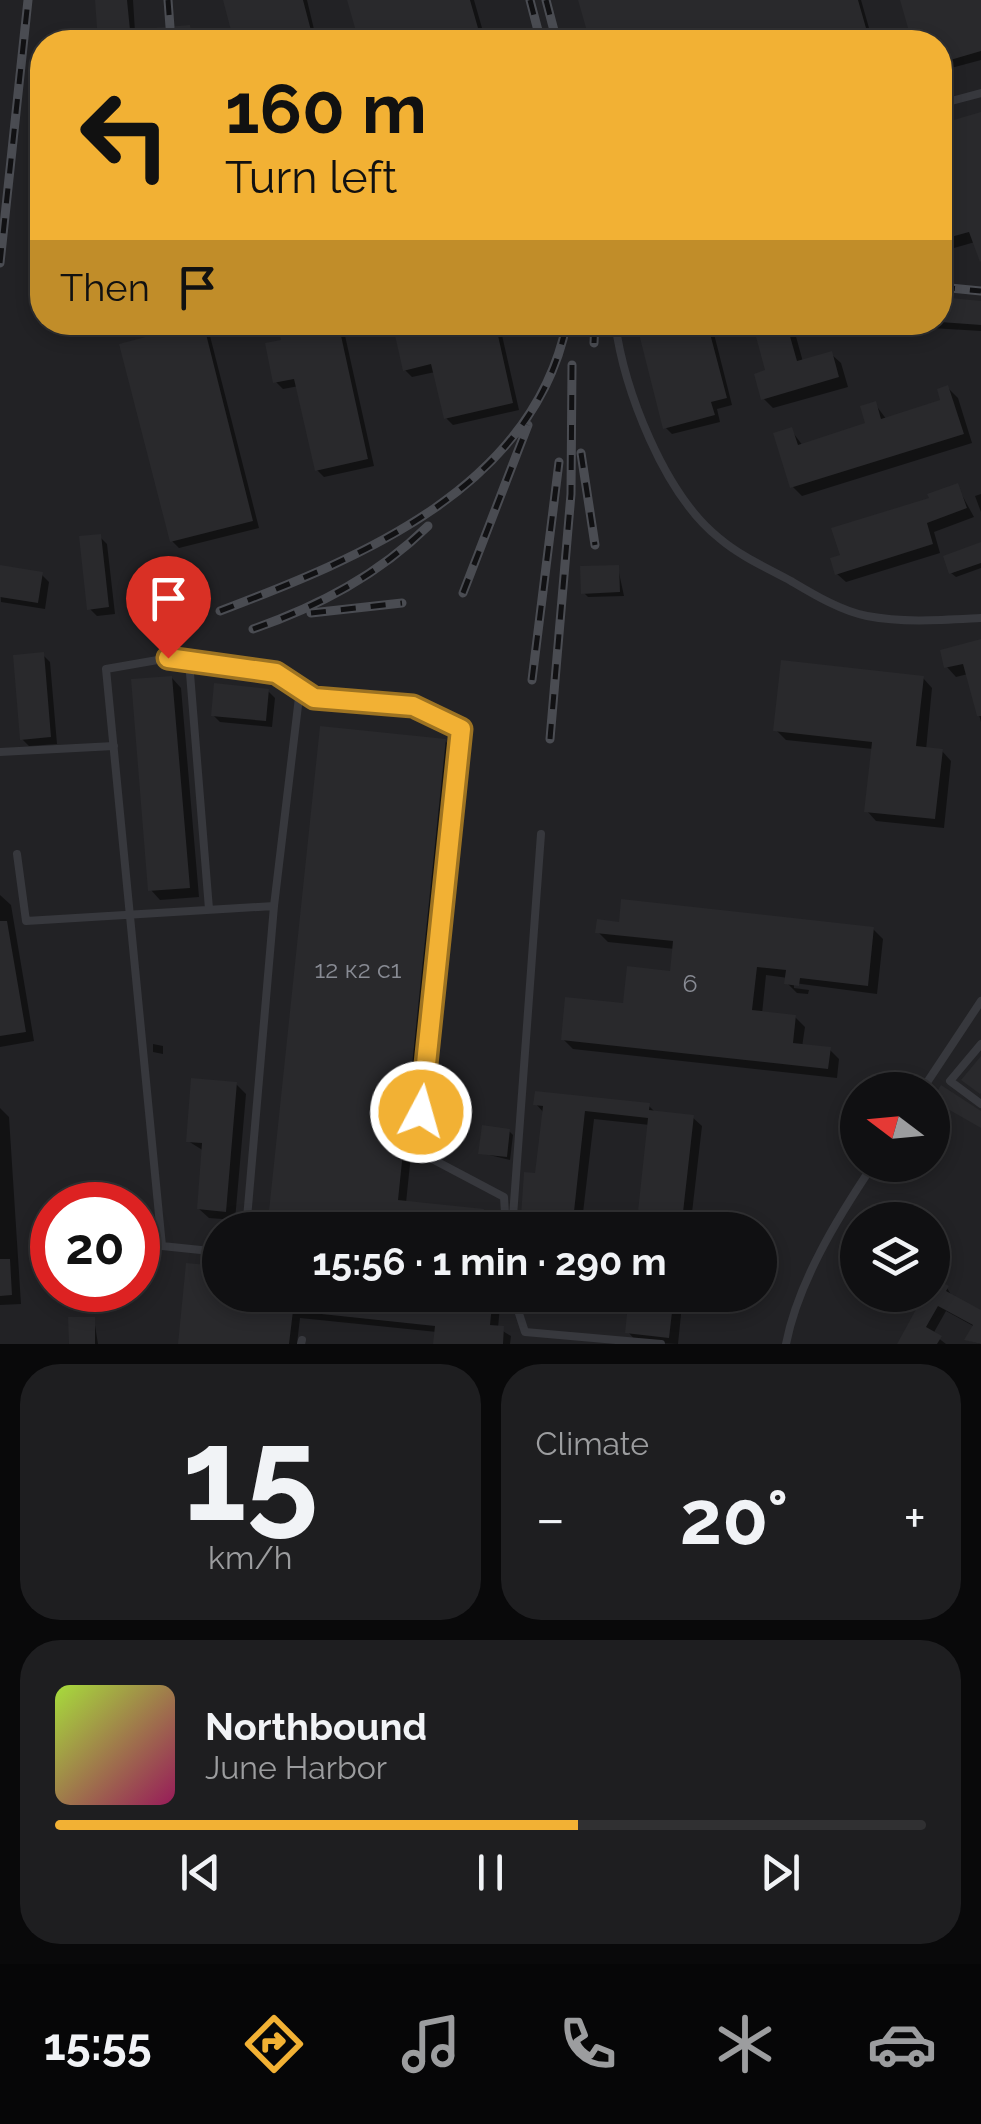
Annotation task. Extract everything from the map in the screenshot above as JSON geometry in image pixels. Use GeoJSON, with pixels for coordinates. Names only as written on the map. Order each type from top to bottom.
{"type":"FeatureCollection","features":[{"type":"Feature","properties":{"kind":"lane"},"geometry":{"type":"LineString","coordinates":[[952,101],[981,93]]}},
{"type":"Feature","properties":{"kind":"lane"},"geometry":{"type":"LineString","coordinates":[[617,335],[620,365],[673,482],[717,538],[810,592],[864,615],[926,621],[981,618]]}},
{"type":"Feature","properties":{"kind":"lane"},"geometry":{"type":"LineString","coordinates":[[202,1250],[162,1246],[106,668],[168,658],[276,673],[314,698],[413,706],[461,729],[417,1151],[504,1197],[506,1212]]}},
{"type":"Feature","properties":{"kind":"lane"},"geometry":{"type":"LineString","coordinates":[[190,661],[209,909]]}},
{"type":"Feature","properties":{"kind":"lane"},"geometry":{"type":"LineString","coordinates":[[248,1212],[274,906],[300,689]]}},
{"type":"Feature","properties":{"kind":"lane"},"geometry":{"type":"LineString","coordinates":[[0,752],[114,746]]}},
{"type":"Feature","properties":{"kind":"lane"},"geometry":{"type":"LineString","coordinates":[[510,1212],[541,834]]}},
{"type":"Feature","properties":{"kind":"lane"},"geometry":{"type":"LineString","coordinates":[[17,854],[26,921],[274,906]]}},
{"type":"Feature","properties":{"kind":"lane"},"geometry":{"type":"LineString","coordinates":[[934,1072],[981,1000]]}},
{"type":"Feature","properties":{"kind":"lane"},"geometry":{"type":"LineString","coordinates":[[981,1044],[950,1081],[981,1104]]}},
{"type":"Feature","properties":{"kind":"lane"},"geometry":{"type":"LineString","coordinates":[[786,1344],[790,1321],[861,1182]]}},
{"type":"Feature","properties":{"kind":"lane"},"geometry":{"type":"LineString","coordinates":[[518,1313],[524,1332]]}},
{"type":"Feature","properties":{"kind":"lane"},"geometry":{"type":"LineString","coordinates":[[516,1344],[524,1332]]}},
{"type":"Feature","properties":{"kind":"lane"},"geometry":{"type":"LineString","coordinates":[[524,1332],[660,1344]]}},
{"type":"Feature","properties":{"kind":"shaded area"},"geometry":{"type":"Polygon","coordinates":[[[0,0],[981,0],[981,1344],[0,1344],[0,0]]]}},
{"type":"Feature","properties":{"kind":"building"},"geometry":{"type":"Polygon","coordinates":[[[95,0],[127,0],[130,30],[97,30],[95,0]]]}},
{"type":"Feature","properties":{"kind":"building"},"geometry":{"type":"Polygon","coordinates":[[[223,0],[303,0],[311,30],[231,30],[223,0]]]}},
{"type":"Feature","properties":{"kind":"building"},"geometry":{"type":"Polygon","coordinates":[[[347,0],[470,0],[479,30],[356,30],[347,0]]]}},
{"type":"Feature","properties":{"kind":"building"},"geometry":{"type":"Polygon","coordinates":[[[578,0],[858,0],[867,30],[587,30],[578,0]]]}},
{"type":"Feature","properties":{"kind":"building"},"geometry":{"type":"Polygon","coordinates":[[[900,0],[981,0],[981,51],[952,59],[952,30],[909,30],[900,0]]]}},
{"type":"Feature","properties":{"kind":"building"},"geometry":{"type":"Polygon","coordinates":[[[190,25],[191,30],[130,30],[190,25]]]}},
{"type":"Feature","properties":{"kind":"building"},"geometry":{"type":"Polygon","coordinates":[[[981,112],[980,262],[969,232],[952,237],[952,120],[981,112]]]}},
{"type":"Feature","properties":{"kind":"building"},"geometry":{"type":"Polygon","coordinates":[[[952,298],[981,301],[981,325],[952,323],[952,298]]]}},
{"type":"Feature","properties":{"kind":"building"},"geometry":{"type":"Polygon","coordinates":[[[153,335],[206,335],[253,521],[170,542],[119,344],[153,335]]]}},
{"type":"Feature","properties":{"kind":"building"},"geometry":{"type":"Polygon","coordinates":[[[280,335],[341,335],[368,459],[315,471],[294,379],[273,383],[265,343],[281,340],[280,335]]]}},
{"type":"Feature","properties":{"kind":"building"},"geometry":{"type":"Polygon","coordinates":[[[395,335],[498,335],[513,403],[444,419],[431,364],[403,371],[395,335]]]}},
{"type":"Feature","properties":{"kind":"building"},"geometry":{"type":"Polygon","coordinates":[[[639,335],[710,335],[727,398],[711,402],[715,415],[663,429],[639,335]]]}},
{"type":"Feature","properties":{"kind":"building"},"geometry":{"type":"Polygon","coordinates":[[[756,335],[790,335],[797,361],[832,351],[839,377],[761,400],[754,374],[765,370],[756,335]]]}},
{"type":"Feature","properties":{"kind":"building"},"geometry":{"type":"Polygon","coordinates":[[[948,385],[964,434],[790,488],[773,433],[792,427],[798,445],[865,423],[860,406],[876,401],[881,419],[940,400],[937,389],[948,385]]]}},
{"type":"Feature","properties":{"kind":"building"},"geometry":{"type":"Polygon","coordinates":[[[958,483],[967,508],[927,523],[933,544],[835,575],[830,558],[840,555],[831,528],[929,498],[927,494],[958,483]]]}},
{"type":"Feature","properties":{"kind":"building"},"geometry":{"type":"Polygon","coordinates":[[[101,534],[109,607],[87,610],[79,536],[101,534]]]}},
{"type":"Feature","properties":{"kind":"building"},"geometry":{"type":"Polygon","coordinates":[[[981,542],[981,563],[949,574],[943,556],[981,542]]]}},
{"type":"Feature","properties":{"kind":"building"},"geometry":{"type":"Polygon","coordinates":[[[0,565],[43,572],[38,603],[0,597],[0,565]]]}},
{"type":"Feature","properties":{"kind":"building"},"geometry":{"type":"Polygon","coordinates":[[[619,565],[620,592],[581,594],[580,566],[619,565]]]}},
{"type":"Feature","properties":{"kind":"building"},"geometry":{"type":"Polygon","coordinates":[[[981,639],[981,716],[977,716],[963,664],[944,668],[940,650],[981,639]]]}},
{"type":"Feature","properties":{"kind":"building"},"geometry":{"type":"Polygon","coordinates":[[[44,652],[51,737],[20,740],[13,655],[44,652]]]}},
{"type":"Feature","properties":{"kind":"building"},"geometry":{"type":"Polygon","coordinates":[[[781,660],[924,676],[916,746],[943,749],[935,819],[864,812],[872,742],[773,731],[781,660]]]}},
{"type":"Feature","properties":{"kind":"building"},"geometry":{"type":"Polygon","coordinates":[[[172,676],[190,888],[148,891],[131,679],[172,676]]]}},
{"type":"Feature","properties":{"kind":"building"},"geometry":{"type":"Polygon","coordinates":[[[214,683],[269,689],[266,721],[211,716],[214,683]]]}},
{"type":"Feature","properties":{"kind":"building"},"geometry":{"type":"Polygon","coordinates":[[[320,726],[446,739],[398,1200],[484,1209],[484,1212],[269,1212],[320,726]]]}},
{"type":"Feature","properties":{"kind":"building"},"geometry":{"type":"Polygon","coordinates":[[[621,899],[874,927],[868,986],[800,978],[799,986],[784,984],[786,970],[757,967],[752,1010],[796,1015],[793,1043],[831,1047],[828,1069],[561,1040],[565,997],[623,1003],[627,966],[670,971],[673,941],[595,933],[597,919],[619,922],[621,899]]]}},
{"type":"Feature","properties":{"kind":"building"},"geometry":{"type":"Polygon","coordinates":[[[0,921],[7,921],[26,1032],[0,1036],[0,921]]]}},
{"type":"Feature","properties":{"kind":"building"},"geometry":{"type":"Polygon","coordinates":[[[981,1056],[981,1093],[980,1094],[961,1080],[981,1056]]]}},
{"type":"Feature","properties":{"kind":"building"},"geometry":{"type":"Polygon","coordinates":[[[191,1078],[237,1082],[226,1212],[197,1209],[202,1143],[186,1142],[191,1078]]]}},
{"type":"Feature","properties":{"kind":"building"},"geometry":{"type":"Polygon","coordinates":[[[535,1091],[650,1103],[649,1110],[694,1115],[683,1212],[638,1212],[648,1118],[585,1111],[574,1212],[521,1212],[524,1172],[535,1173],[543,1106],[533,1105],[535,1091]]]}},
{"type":"Feature","properties":{"kind":"building"},"geometry":{"type":"Polygon","coordinates":[[[950,1091],[981,1111],[981,1128],[950,1110],[950,1091]]]}},
{"type":"Feature","properties":{"kind":"building"},"geometry":{"type":"Polygon","coordinates":[[[482,1125],[510,1129],[507,1157],[478,1154],[482,1125]]]}},
{"type":"Feature","properties":{"kind":"building"},"geometry":{"type":"Polygon","coordinates":[[[0,1259],[10,1259],[12,1295],[0,1296],[0,1259]]]}},
{"type":"Feature","properties":{"kind":"building"},"geometry":{"type":"Polygon","coordinates":[[[186,1263],[202,1264],[202,1312],[293,1312],[289,1344],[178,1344],[186,1263]]]}},
{"type":"Feature","properties":{"kind":"building"},"geometry":{"type":"Polygon","coordinates":[[[950,1293],[981,1310],[981,1344],[964,1340],[973,1325],[949,1312],[950,1293]]]}},
{"type":"Feature","properties":{"kind":"building"},"geometry":{"type":"Polygon","coordinates":[[[302,1312],[491,1312],[490,1325],[504,1326],[503,1344],[433,1344],[435,1326],[302,1312]]]}},
{"type":"Feature","properties":{"kind":"building"},"geometry":{"type":"Polygon","coordinates":[[[627,1312],[672,1312],[669,1338],[625,1333],[627,1312]]]}},
{"type":"Feature","properties":{"kind":"building"},"geometry":{"type":"Polygon","coordinates":[[[915,1312],[935,1312],[926,1327],[942,1336],[937,1344],[897,1344],[915,1312]]]}},
{"type":"Feature","properties":{"kind":"building"},"geometry":{"type":"Polygon","coordinates":[[[68,1317],[95,1317],[95,1344],[69,1344],[68,1317]]]}},
{"type":"Feature","properties":{"kind":"railway"},"geometry":{"type":"LineString","coordinates":[[0,263],[28,0]]}},
{"type":"Feature","properties":{"kind":"railway"},"geometry":{"type":"LineString","coordinates":[[168,0],[170,27]]}},
{"type":"Feature","properties":{"kind":"railway"},"geometry":{"type":"LineString","coordinates":[[530,0],[538,30]]}},
{"type":"Feature","properties":{"kind":"railway"},"geometry":{"type":"LineString","coordinates":[[546,0],[554,30]]}},
{"type":"Feature","properties":{"kind":"railway"},"geometry":{"type":"LineString","coordinates":[[952,288],[981,291]]}},
{"type":"Feature","properties":{"kind":"railway"},"geometry":{"type":"LineString","coordinates":[[220,611],[329,567],[383,540],[434,509],[480,472],[519,430],[548,380],[563,335]]}},
{"type":"Feature","properties":{"kind":"railway"},"geometry":{"type":"LineString","coordinates":[[594,335],[594,343]]}},
{"type":"Feature","properties":{"kind":"railway"},"geometry":{"type":"LineString","coordinates":[[550,739],[571,494],[572,365]]}},
{"type":"Feature","properties":{"kind":"railway"},"geometry":{"type":"LineString","coordinates":[[463,593],[528,425]]}},
{"type":"Feature","properties":{"kind":"railway"},"geometry":{"type":"LineString","coordinates":[[581,453],[595,545]]}},
{"type":"Feature","properties":{"kind":"railway"},"geometry":{"type":"LineString","coordinates":[[532,680],[559,462]]}},
{"type":"Feature","properties":{"kind":"railway"},"geometry":{"type":"LineString","coordinates":[[253,629],[346,587],[389,560],[428,526]]}},
{"type":"Feature","properties":{"kind":"railway"},"geometry":{"type":"LineString","coordinates":[[311,613],[402,603]]}},
{"type":"Feature","properties":{"kind":"route"},"geometry":{"type":"LineString","coordinates":[[168,658],[276,673],[314,698],[413,706],[461,729],[421,1112]]}}]}
